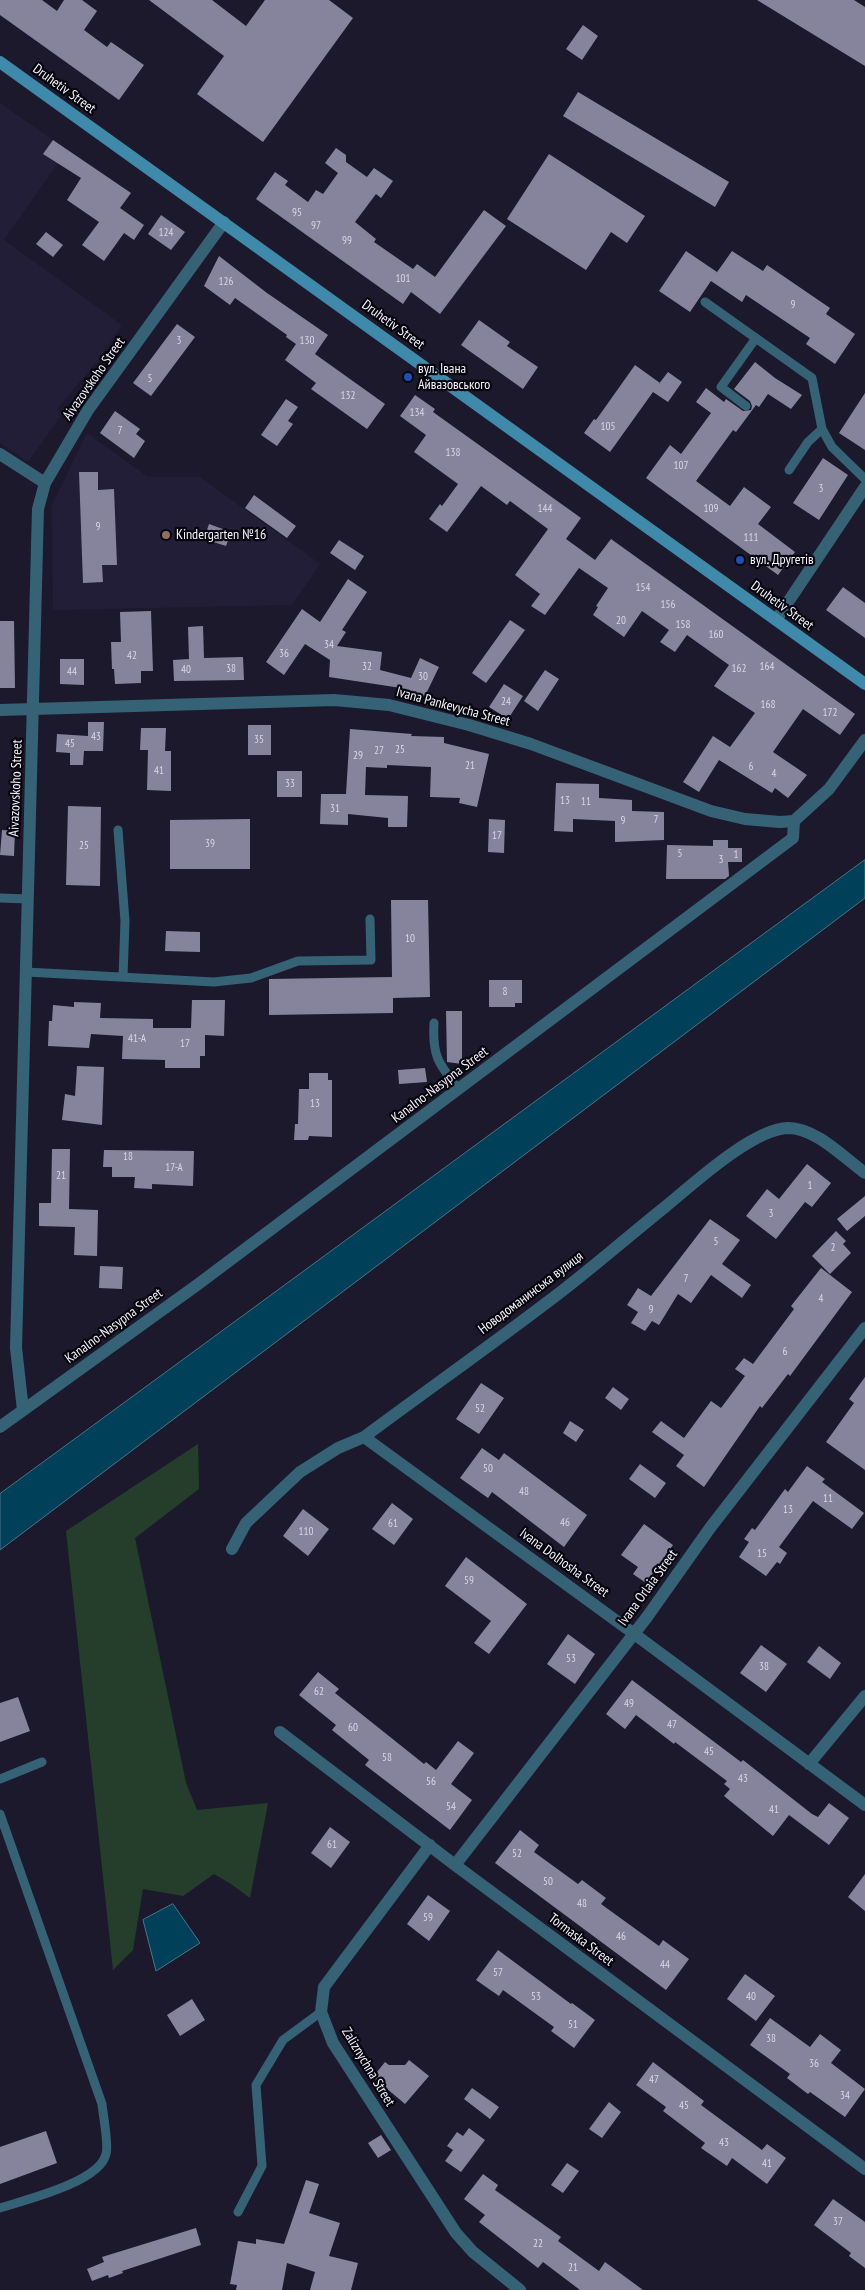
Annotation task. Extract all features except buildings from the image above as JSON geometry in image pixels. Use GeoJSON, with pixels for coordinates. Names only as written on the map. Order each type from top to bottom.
{"type":"FeatureCollection","features":[{"type":"Feature","properties":{"kind":"main road","name":"Druhetiv Street"},"geometry":{"type":"LineString","coordinates":[[0,62],[865,684]]}},
{"type":"Feature","properties":{"kind":"street","name":"Aivazovskoho Street"},"geometry":{"type":"LineString","coordinates":[[22,1410],[16,1348],[38,509],[45,483],[88,410],[224,222]]}},
{"type":"Feature","properties":{"kind":"street"},"geometry":{"type":"LineString","coordinates":[[0,454],[45,483]]}},
{"type":"Feature","properties":{"kind":"street"},"geometry":{"type":"LineString","coordinates":[[776,620],[865,487]]}},
{"type":"Feature","properties":{"kind":"street","name":"Ivana Pankevycha Street"},"geometry":{"type":"LineString","coordinates":[[0,710],[334,700],[388,705],[428,713],[531,744],[711,811],[745,819],[780,822],[794,821]]}},
{"type":"Feature","properties":{"kind":"street","name":"Kanalno-Nasypna Street"},"geometry":{"type":"LineString","coordinates":[[0,1427],[197,1285],[793,838],[794,821],[829,789],[865,740]]}},
{"type":"Feature","properties":{"kind":"street","name":"Новодоманинська вулиця"},"geometry":{"type":"LineString","coordinates":[[232,1549],[246,1523],[300,1472],[338,1448],[364,1437],[562,1290],[720,1162],[759,1137],[788,1128],[801,1130],[818,1138],[865,1173]]}},
{"type":"Feature","properties":{"kind":"street","name":"Ivana Orlaia Street"},"geometry":{"type":"LineString","coordinates":[[454,1865],[634,1633],[710,1528],[865,1328]]}},
{"type":"Feature","properties":{"kind":"street","name":"Ivana Dolhosha Street"},"geometry":{"type":"LineString","coordinates":[[364,1437],[634,1633],[865,1805]]}},
{"type":"Feature","properties":{"kind":"street"},"geometry":{"type":"LineString","coordinates":[[809,1764],[865,1696]]}},
{"type":"Feature","properties":{"kind":"street","name":"Tormaska Street"},"geometry":{"type":"LineString","coordinates":[[280,1732],[454,1865],[865,2170]]}},
{"type":"Feature","properties":{"kind":"street","name":"Zaliznychna Street"},"geometry":{"type":"LineString","coordinates":[[430,1845],[324,1987],[321,2012],[333,2043],[456,2233],[473,2252],[520,2290]]}},
{"type":"Feature","properties":{"kind":"lane"},"geometry":{"type":"LineString","coordinates":[[705,302],[812,378],[822,429],[832,447],[865,479]]}},
{"type":"Feature","properties":{"kind":"lane"},"geometry":{"type":"LineString","coordinates":[[746,406],[721,387],[756,338]]}},
{"type":"Feature","properties":{"kind":"lane"},"geometry":{"type":"LineString","coordinates":[[789,470],[808,442],[822,429]]}},
{"type":"Feature","properties":{"kind":"lane"},"geometry":{"type":"LineString","coordinates":[[118,830],[125,921],[123,977]]}},
{"type":"Feature","properties":{"kind":"lane"},"geometry":{"type":"LineString","coordinates":[[0,898],[28,899]]}},
{"type":"Feature","properties":{"kind":"lane"},"geometry":{"type":"LineString","coordinates":[[26,972],[214,982],[251,978],[298,960],[371,960],[370,919]]}},
{"type":"Feature","properties":{"kind":"lane"},"geometry":{"type":"LineString","coordinates":[[434,1023],[433,1044],[436,1058],[459,1090]]}},
{"type":"Feature","properties":{"kind":"lane"},"geometry":{"type":"LineString","coordinates":[[0,1778],[42,1762]]}},
{"type":"Feature","properties":{"kind":"lane"},"geometry":{"type":"LineString","coordinates":[[0,1814],[102,2104],[106,2154],[95,2171],[52,2193],[0,2208]]}},
{"type":"Feature","properties":{"kind":"lane"},"geometry":{"type":"LineString","coordinates":[[238,2212],[262,2166],[256,2085],[283,2040],[321,2012]]}},
{"type":"Feature","properties":{"kind":"shaded area"},"geometry":{"type":"Polygon","coordinates":[[[0,103],[67,150],[4,240],[122,325],[99,359],[57,409],[63,413],[28,462],[0,443],[0,103]]]}},
{"type":"Feature","properties":{"kind":"shaded area","name":"Kindergarten №16"},"geometry":{"type":"Polygon","coordinates":[[[87,433],[148,477],[200,477],[320,564],[292,605],[53,610],[52,505],[87,433]]]}},
{"type":"Feature","properties":{"kind":"green space"},"geometry":{"type":"Polygon","coordinates":[[[198,1444],[199,1489],[135,1538],[186,1783],[197,1810],[268,1803],[250,1898],[214,1874],[183,1896],[143,1889],[133,1950],[113,1970],[66,1531],[198,1444]]]}},
{"type":"Feature","properties":{"kind":"water"},"geometry":{"type":"Polygon","coordinates":[[[865,860],[865,898],[0,1550],[0,1494],[865,860]]]}},
{"type":"Feature","properties":{"kind":"water"},"geometry":{"type":"Polygon","coordinates":[[[173,1904],[200,1943],[156,1971],[143,1920],[173,1904]]]}},
{"type":"Feature","properties":{"kind":"place","name":"вул. Івана Айвазовського"},"geometry":{"type":"Point","coordinates":[408,377]}},
{"type":"Feature","properties":{"kind":"place","name":"Kindergarten №16"},"geometry":{"type":"Point","coordinates":[166,535]}},
{"type":"Feature","properties":{"kind":"place","name":"вул. Другетів"},"geometry":{"type":"Point","coordinates":[740,560]}}]}
